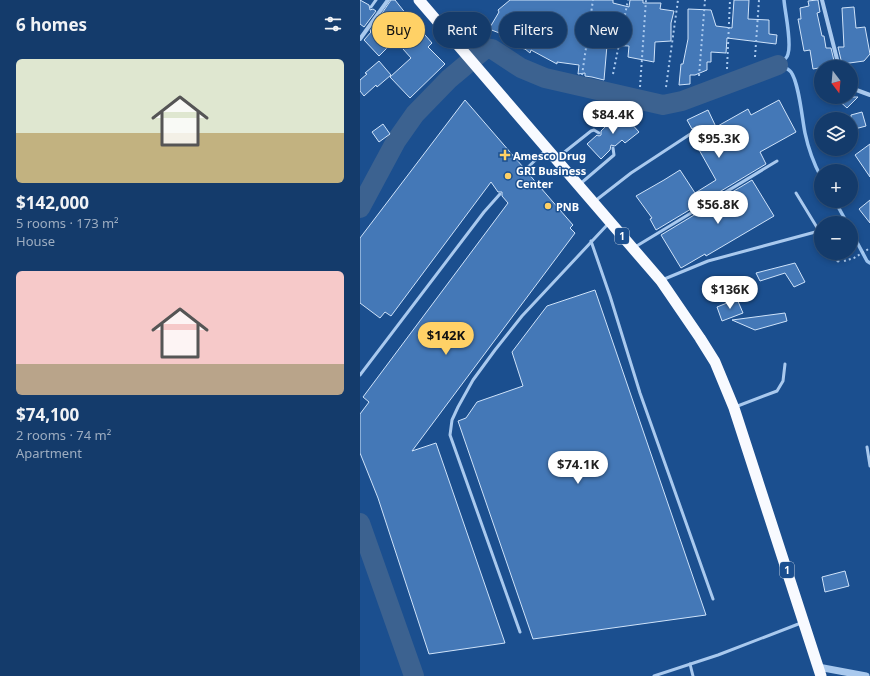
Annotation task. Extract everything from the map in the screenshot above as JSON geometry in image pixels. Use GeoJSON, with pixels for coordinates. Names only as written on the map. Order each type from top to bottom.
{"type":"FeatureCollection","features":[{"type":"Feature","properties":{"kind":"highway","name":"1"},"geometry":{"type":"LineString","coordinates":[[419,0],[661,281],[715,362],[734,408],[820,672]]}},
{"type":"Feature","properties":{"kind":"street"},"geometry":{"type":"LineString","coordinates":[[360,39],[388,0]]}},
{"type":"Feature","properties":{"kind":"street"},"geometry":{"type":"LineString","coordinates":[[822,0],[837,60]]}},
{"type":"Feature","properties":{"kind":"street"},"geometry":{"type":"LineString","coordinates":[[858,91],[870,95]]}},
{"type":"Feature","properties":{"kind":"street"},"geometry":{"type":"LineString","coordinates":[[820,672],[866,676]]}},
{"type":"Feature","properties":{"kind":"lane"},"geometry":{"type":"LineString","coordinates":[[371,7],[376,0]]}},
{"type":"Feature","properties":{"kind":"lane"},"geometry":{"type":"LineString","coordinates":[[593,202],[636,169],[698,128]]}},
{"type":"Feature","properties":{"kind":"lane"},"geometry":{"type":"LineString","coordinates":[[556,159],[591,130],[599,133]]}},
{"type":"Feature","properties":{"kind":"lane"},"geometry":{"type":"LineString","coordinates":[[579,185],[614,155],[613,148]]}},
{"type":"Feature","properties":{"kind":"lane"},"geometry":{"type":"LineString","coordinates":[[526,170],[548,149]]}},
{"type":"Feature","properties":{"kind":"lane"},"geometry":{"type":"LineString","coordinates":[[632,249],[777,162]]}},
{"type":"Feature","properties":{"kind":"lane"},"geometry":{"type":"LineString","coordinates":[[796,193],[814,222]]}},
{"type":"Feature","properties":{"kind":"lane"},"geometry":{"type":"LineString","coordinates":[[360,375],[484,212],[500,194]]}},
{"type":"Feature","properties":{"kind":"lane"},"geometry":{"type":"LineString","coordinates":[[520,632],[450,435],[452,420],[473,380],[494,350],[522,316],[610,222]]}},
{"type":"Feature","properties":{"kind":"lane"},"geometry":{"type":"LineString","coordinates":[[661,281],[708,261],[814,234]]}},
{"type":"Feature","properties":{"kind":"lane"},"geometry":{"type":"LineString","coordinates":[[591,241],[610,296],[640,393],[713,599]]}},
{"type":"Feature","properties":{"kind":"lane"},"geometry":{"type":"LineString","coordinates":[[734,408],[777,392],[784,381],[785,364]]}},
{"type":"Feature","properties":{"kind":"lane"},"geometry":{"type":"LineString","coordinates":[[867,447],[870,466]]}},
{"type":"Feature","properties":{"kind":"lane"},"geometry":{"type":"LineString","coordinates":[[654,676],[804,622]]}},
{"type":"Feature","properties":{"kind":"lane"},"geometry":{"type":"LineString","coordinates":[[690,664],[693,676]]}},
{"type":"Feature","properties":{"kind":"path"},"geometry":{"type":"LineString","coordinates":[[582,75],[593,0]]}},
{"type":"Feature","properties":{"kind":"path"},"geometry":{"type":"LineString","coordinates":[[613,74],[628,0]]}},
{"type":"Feature","properties":{"kind":"path"},"geometry":{"type":"LineString","coordinates":[[640,86],[646,0]]}},
{"type":"Feature","properties":{"kind":"path"},"geometry":{"type":"LineString","coordinates":[[666,87],[678,0]]}},
{"type":"Feature","properties":{"kind":"path"},"geometry":{"type":"LineString","coordinates":[[699,76],[705,0]]}},
{"type":"Feature","properties":{"kind":"path"},"geometry":{"type":"LineString","coordinates":[[727,69],[730,0]]}},
{"type":"Feature","properties":{"kind":"path"},"geometry":{"type":"LineString","coordinates":[[755,57],[758,0]]}},
{"type":"Feature","properties":{"kind":"path"},"geometry":{"type":"LineString","coordinates":[[838,262],[850,260],[870,248]]}},
{"type":"Feature","properties":{"kind":"building"},"geometry":{"type":"Polygon","coordinates":[[[360,0],[369,5],[370,10],[373,9],[376,11],[372,12],[372,16],[364,27],[360,24],[360,0]]]}},
{"type":"Feature","properties":{"kind":"building"},"geometry":{"type":"Polygon","coordinates":[[[391,0],[395,0],[405,12],[383,12],[391,0]]]}},
{"type":"Feature","properties":{"kind":"building"},"geometry":{"type":"Polygon","coordinates":[[[510,0],[613,0],[613,3],[629,7],[630,0],[643,0],[643,3],[661,3],[660,9],[674,11],[671,23],[671,41],[655,42],[654,62],[628,57],[629,48],[632,48],[632,12],[575,12],[575,48],[607,48],[604,80],[585,76],[585,73],[578,74],[579,65],[557,62],[557,64],[531,50],[530,53],[521,48],[567,48],[567,12],[499,12],[498,10],[510,0]]]}},
{"type":"Feature","properties":{"kind":"building"},"geometry":{"type":"Polygon","coordinates":[[[734,0],[749,0],[748,19],[769,20],[769,34],[777,35],[776,44],[727,38],[726,53],[711,52],[711,62],[707,62],[707,70],[695,75],[690,75],[690,84],[679,85],[681,64],[683,64],[688,39],[688,9],[711,10],[716,26],[732,28],[734,0]]]}},
{"type":"Feature","properties":{"kind":"building"},"geometry":{"type":"Polygon","coordinates":[[[818,0],[820,12],[817,13],[822,36],[824,36],[826,48],[831,48],[834,60],[814,60],[813,69],[810,50],[804,51],[798,19],[801,19],[800,8],[809,6],[808,1],[818,0]]]}},
{"type":"Feature","properties":{"kind":"building"},"geometry":{"type":"Polygon","coordinates":[[[854,7],[856,28],[865,27],[870,54],[864,61],[841,60],[838,47],[844,47],[842,8],[854,7]]]}},
{"type":"Feature","properties":{"kind":"building"},"geometry":{"type":"Polygon","coordinates":[[[499,12],[499,33],[491,30],[491,26],[499,12]]]}},
{"type":"Feature","properties":{"kind":"building"},"geometry":{"type":"Polygon","coordinates":[[[372,28],[372,48],[387,48],[379,56],[364,40],[371,32],[370,31],[372,28]]]}},
{"type":"Feature","properties":{"kind":"building"},"geometry":{"type":"Polygon","coordinates":[[[425,35],[432,43],[428,47],[445,64],[410,98],[390,77],[411,58],[402,48],[425,48],[425,35]]]}},
{"type":"Feature","properties":{"kind":"building"},"geometry":{"type":"Polygon","coordinates":[[[379,61],[391,75],[377,87],[376,85],[364,96],[360,91],[360,80],[367,74],[365,73],[379,61]]]}},
{"type":"Feature","properties":{"kind":"building"},"geometry":{"type":"Polygon","coordinates":[[[465,100],[523,167],[523,172],[527,172],[573,225],[570,228],[575,233],[412,451],[436,443],[505,643],[429,654],[378,498],[360,453],[360,414],[369,402],[363,397],[508,203],[502,196],[502,192],[498,192],[491,182],[391,316],[385,312],[380,318],[360,303],[360,238],[465,100]]]}},
{"type":"Feature","properties":{"kind":"building"},"geometry":{"type":"Polygon","coordinates":[[[779,100],[796,132],[760,152],[766,164],[656,230],[650,219],[652,218],[636,196],[680,170],[695,193],[716,180],[693,139],[697,137],[695,134],[700,131],[701,128],[697,126],[692,129],[687,120],[708,110],[716,127],[748,109],[751,115],[779,100]]]}},
{"type":"Feature","properties":{"kind":"building"},"geometry":{"type":"Polygon","coordinates":[[[843,104],[851,104],[847,108],[843,104]]]}},
{"type":"Feature","properties":{"kind":"building"},"geometry":{"type":"Polygon","coordinates":[[[620,111],[639,132],[625,143],[622,140],[615,146],[611,145],[610,150],[601,159],[587,144],[597,135],[601,135],[601,131],[608,124],[605,121],[620,111]]]}},
{"type":"Feature","properties":{"kind":"building"},"geometry":{"type":"Polygon","coordinates":[[[862,112],[866,126],[858,128],[858,113],[862,112]]]}},
{"type":"Feature","properties":{"kind":"building"},"geometry":{"type":"Polygon","coordinates":[[[383,124],[390,134],[379,142],[372,132],[383,124]]]}},
{"type":"Feature","properties":{"kind":"building"},"geometry":{"type":"Polygon","coordinates":[[[870,144],[870,177],[856,156],[858,156],[858,153],[870,144]]]}},
{"type":"Feature","properties":{"kind":"building"},"geometry":{"type":"Polygon","coordinates":[[[752,180],[774,216],[706,256],[705,254],[681,268],[661,235],[752,180]]]}},
{"type":"Feature","properties":{"kind":"building"},"geometry":{"type":"Polygon","coordinates":[[[870,200],[870,223],[859,209],[870,200]]]}},
{"type":"Feature","properties":{"kind":"building"},"geometry":{"type":"Polygon","coordinates":[[[795,263],[805,282],[794,287],[785,273],[760,281],[756,273],[795,263]]]}},
{"type":"Feature","properties":{"kind":"building"},"geometry":{"type":"Polygon","coordinates":[[[595,290],[706,615],[533,639],[458,421],[466,418],[477,402],[523,386],[512,352],[547,306],[595,290]]]}},
{"type":"Feature","properties":{"kind":"building"},"geometry":{"type":"Polygon","coordinates":[[[737,299],[743,313],[722,321],[717,307],[737,299]]]}},
{"type":"Feature","properties":{"kind":"building"},"geometry":{"type":"Polygon","coordinates":[[[785,313],[787,321],[755,330],[732,320],[785,313]]]}},
{"type":"Feature","properties":{"kind":"building"},"geometry":{"type":"Polygon","coordinates":[[[845,571],[849,586],[825,592],[822,577],[845,571]]]}},
{"type":"Feature","properties":{"kind":"waterway"},"geometry":{"type":"LineString","coordinates":[[784,0],[789,35],[789,49],[787,57],[778,65],[791,72],[794,77],[805,133],[815,164]]}},
{"type":"Feature","properties":{"kind":"waterway"},"geometry":{"type":"LineString","coordinates":[[360,208],[396,141],[415,114],[449,79],[486,48],[492,49],[521,68],[545,78],[663,105],[682,101],[778,65]]}},
{"type":"Feature","properties":{"kind":"waterway"},"geometry":{"type":"LineString","coordinates":[[839,208],[843,216]]}},
{"type":"Feature","properties":{"kind":"waterway"},"geometry":{"type":"LineString","coordinates":[[858,244],[867,261],[870,263]]}},
{"type":"Feature","properties":{"kind":"waterway"},"geometry":{"type":"LineString","coordinates":[[360,523],[414,676]]}},
{"type":"Feature","properties":{"kind":"place","name":"Amesco Drug"},"geometry":{"type":"Point","coordinates":[505,155]}},
{"type":"Feature","properties":{"kind":"place","name":"GRI Business Center"},"geometry":{"type":"Point","coordinates":[508,176]}},
{"type":"Feature","properties":{"kind":"place","name":"PNB"},"geometry":{"type":"Point","coordinates":[548,206]}}]}
